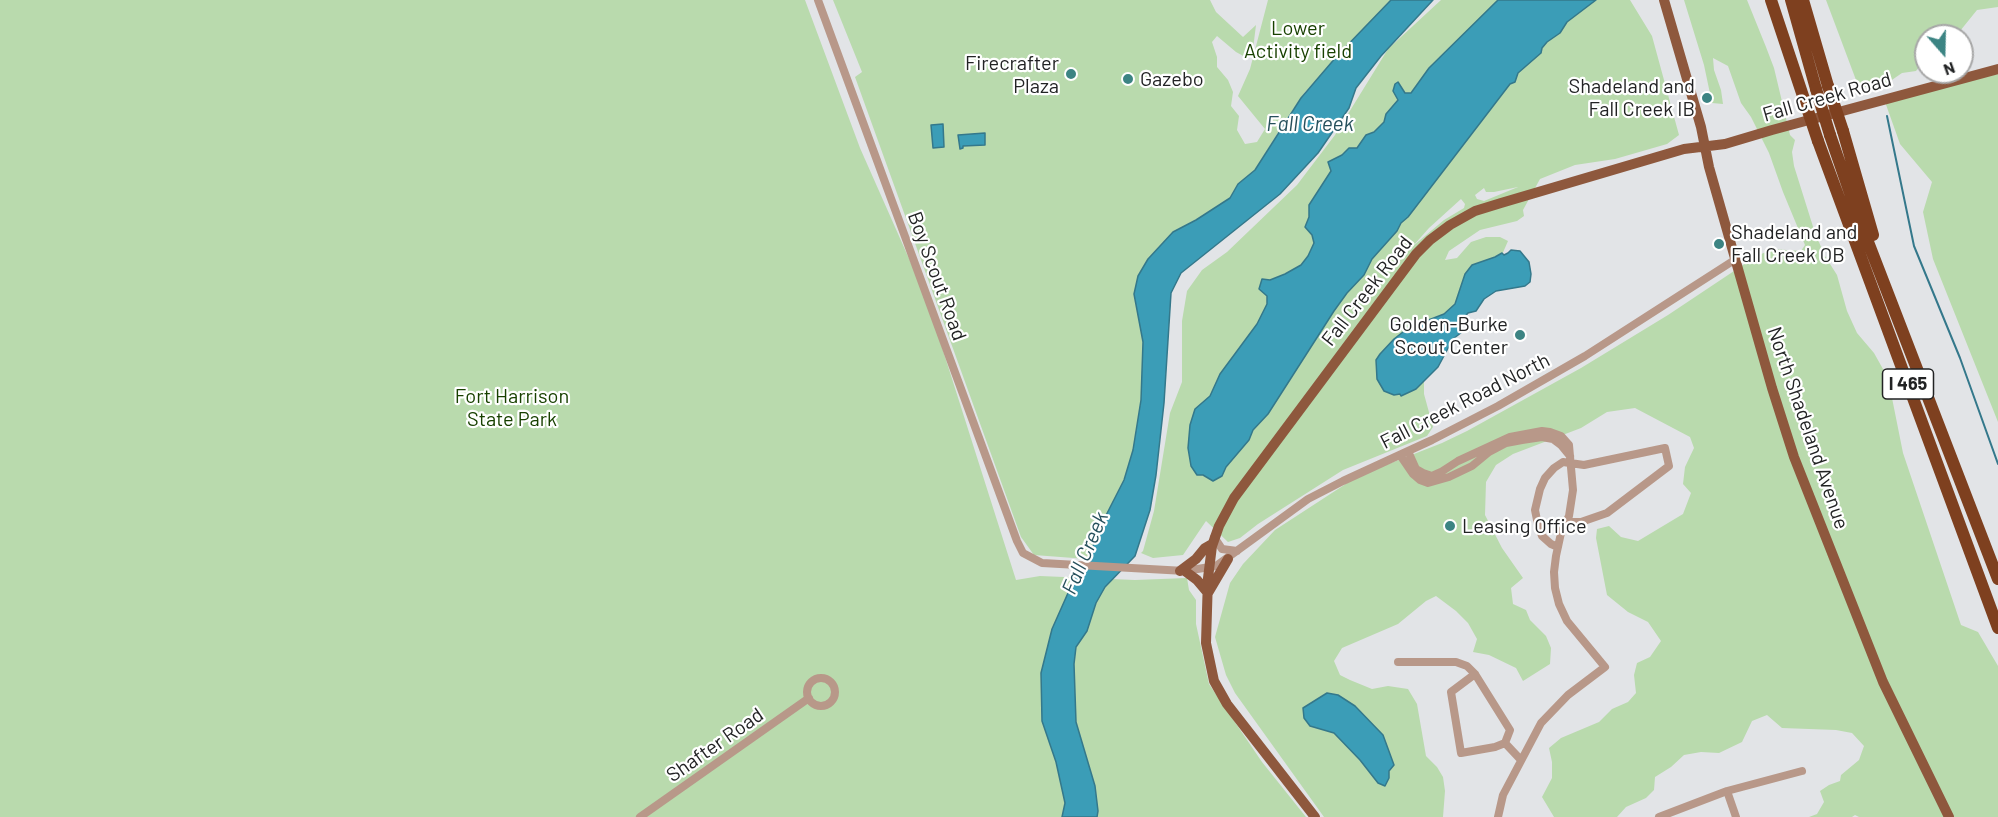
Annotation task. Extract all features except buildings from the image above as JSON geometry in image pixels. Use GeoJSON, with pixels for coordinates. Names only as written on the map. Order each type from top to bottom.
{"type":"FeatureCollection","features":[{"type":"Feature","properties":{"kind":"highway","name":"I 465"},"geometry":{"type":"LineString","coordinates":[[1771,0],[1818,141],[1998,628]]}},
{"type":"Feature","properties":{"kind":"highway","name":"I 465"},"geometry":{"type":"LineString","coordinates":[[1791,0],[1822,88],[1830,135],[1858,216],[1998,579]]}},
{"type":"Feature","properties":{"kind":"highway"},"geometry":{"type":"LineString","coordinates":[[1803,0],[1822,88],[1843,131],[1887,289]]}},
{"type":"Feature","properties":{"kind":"main road","name":"North Shadeland Avenue"},"geometry":{"type":"LineString","coordinates":[[1664,0],[1775,399],[1799,470],[1883,682],[1949,817]]}},
{"type":"Feature","properties":{"kind":"main road","name":"Fall Creek Road"},"geometry":{"type":"LineString","coordinates":[[1315,817],[1227,704],[1216,686],[1206,643],[1209,568],[1213,541],[1228,508],[1241,488],[1398,275],[1419,250],[1458,220],[1486,207],[1684,149],[1725,144],[1998,69]]}},
{"type":"Feature","properties":{"kind":"main road"},"geometry":{"type":"LineString","coordinates":[[1213,541],[1183,571],[1197,580],[1208,593],[1232,555]]}},
{"type":"Feature","properties":{"kind":"street","name":"Boy Scout Road"},"geometry":{"type":"LineString","coordinates":[[818,0],[1017,541],[1023,553],[1032,559]]}},
{"type":"Feature","properties":{"kind":"street","name":"Fall Creek Road North"},"geometry":{"type":"LineString","coordinates":[[1032,559],[1049,564],[1183,571],[1209,568],[1232,555],[1308,499],[1343,480],[1481,416],[1544,381],[1736,259]]}},
{"type":"Feature","properties":{"kind":"street"},"geometry":{"type":"LineString","coordinates":[[1408,451],[1416,469],[1432,476],[1503,439],[1542,431],[1561,436],[1569,445],[1573,490],[1567,522],[1561,533],[1554,575],[1559,604],[1571,627],[1605,667],[1568,695],[1541,723],[1503,795],[1498,817]]}},
{"type":"Feature","properties":{"kind":"street"},"geometry":{"type":"LineString","coordinates":[[1400,455],[1413,474],[1428,483],[1449,477],[1472,466],[1489,452],[1506,443],[1542,437],[1561,445],[1572,460],[1584,465],[1665,448],[1669,466],[1607,513],[1581,522],[1567,522]]}},
{"type":"Feature","properties":{"kind":"street"},"geometry":{"type":"LineString","coordinates":[[1558,547],[1546,541],[1540,531],[1536,518],[1537,497],[1545,478],[1554,468],[1563,462],[1572,460]]}},
{"type":"Feature","properties":{"kind":"street"},"geometry":{"type":"LineString","coordinates":[[1213,541],[1232,555]]}},
{"type":"Feature","properties":{"kind":"street"},"geometry":{"type":"LineString","coordinates":[[1398,662],[1456,662],[1467,666],[1475,674],[1510,730],[1505,743],[1461,753],[1451,692],[1475,674]]}},
{"type":"Feature","properties":{"kind":"street","name":"Shafter Road"},"geometry":{"type":"LineString","coordinates":[[640,817],[808,699]]}},
{"type":"Feature","properties":{"kind":"street"},"geometry":{"type":"LineString","coordinates":[[1505,743],[1521,760]]}},
{"type":"Feature","properties":{"kind":"street"},"geometry":{"type":"LineString","coordinates":[[1659,817],[1727,791],[1802,771]]}},
{"type":"Feature","properties":{"kind":"street"},"geometry":{"type":"LineString","coordinates":[[1727,791],[1736,817]]}},
{"type":"Feature","properties":{"kind":"green space","name":"Fort Harrison State Park"},"geometry":{"type":"Polygon","coordinates":[[[0,0],[805,0],[860,148],[926,297],[1016,580],[1040,576],[1135,580],[1187,578],[1189,590],[1196,600],[1196,624],[1209,684],[1262,762],[1306,817],[0,817],[0,0]]]}},
{"type":"Feature","properties":{"kind":"green space","name":"Lower Activity field"},"geometry":{"type":"Polygon","coordinates":[[[833,0],[1210,0],[1216,12],[1243,37],[1256,25],[1253,49],[1247,58],[1217,36],[1212,42],[1217,57],[1217,67],[1228,80],[1233,92],[1231,106],[1239,116],[1237,130],[1245,144],[1257,142],[1265,129],[1238,96],[1250,69],[1268,0],[1391,0],[1305,92],[1255,170],[1238,184],[1230,198],[1173,232],[1134,294],[1143,342],[1141,400],[1133,450],[1124,480],[1098,531],[1087,559],[1034,555],[1021,537],[855,77],[862,72],[833,0]]]}},
{"type":"Feature","properties":{"kind":"green space"},"geometry":{"type":"Polygon","coordinates":[[[1441,0],[1630,0],[1652,36],[1679,135],[1667,144],[1615,159],[1575,165],[1540,179],[1523,210],[1524,216],[1517,221],[1480,230],[1449,251],[1445,260],[1457,258],[1471,242],[1486,237],[1500,237],[1508,241],[1501,257],[1424,357],[1424,394],[1433,427],[1427,436],[1343,470],[1240,538],[1228,542],[1206,521],[1183,555],[1153,558],[1141,553],[1154,511],[1170,413],[1182,382],[1182,321],[1187,291],[1202,270],[1227,252],[1297,185],[1335,135],[1388,49],[1441,0]],[[1518,187],[1494,192],[1486,192],[1484,188],[1475,195],[1477,199],[1484,201],[1518,187]],[[1461,199],[1413,246],[1444,220],[1464,208],[1465,204],[1461,199]]]}},
{"type":"Feature","properties":{"kind":"green space"},"geometry":{"type":"Polygon","coordinates":[[[1684,0],[1747,0],[1766,47],[1774,68],[1790,135],[1795,140],[1792,152],[1794,166],[1815,233],[1825,256],[1837,275],[1847,311],[1857,333],[1874,353],[1888,378],[1903,453],[1961,625],[1978,632],[1998,666],[1998,817],[1859,817],[1855,815],[1852,817],[1809,817],[1817,814],[1824,802],[1820,791],[1840,781],[1841,775],[1859,760],[1864,746],[1852,733],[1836,730],[1782,728],[1767,715],[1752,721],[1742,742],[1719,753],[1701,752],[1684,755],[1655,777],[1654,790],[1646,798],[1626,807],[1617,817],[1554,817],[1542,797],[1552,778],[1549,748],[1561,738],[1599,722],[1612,709],[1628,702],[1636,693],[1634,675],[1637,663],[1650,657],[1661,641],[1648,622],[1628,612],[1607,595],[1596,538],[1597,529],[1609,526],[1621,537],[1638,541],[1683,514],[1691,493],[1683,484],[1685,467],[1694,448],[1690,437],[1635,408],[1607,412],[1581,428],[1513,454],[1496,465],[1486,482],[1485,515],[1502,548],[1523,578],[1511,588],[1513,604],[1526,610],[1530,620],[1546,636],[1551,648],[1550,664],[1523,681],[1516,668],[1489,655],[1473,652],[1477,639],[1468,623],[1436,596],[1426,601],[1398,624],[1342,648],[1334,661],[1340,675],[1372,689],[1388,686],[1408,689],[1417,704],[1426,756],[1443,777],[1445,791],[1443,817],[1324,817],[1235,693],[1226,675],[1215,637],[1230,583],[1243,564],[1275,530],[1358,476],[1467,431],[1581,368],[1668,315],[1755,257],[1772,249],[1801,251],[1805,245],[1769,153],[1751,117],[1741,103],[1728,66],[1713,58],[1723,104],[1712,103],[1704,65],[1684,0]]]}},
{"type":"Feature","properties":{"kind":"green space"},"geometry":{"type":"Polygon","coordinates":[[[1826,0],[1998,0],[1998,7],[1977,10],[1966,24],[1914,24],[1914,71],[1902,73],[1886,84],[1859,88],[1826,0]]]}},
{"type":"Feature","properties":{"kind":"green space"},"geometry":{"type":"Polygon","coordinates":[[[1998,74],[1998,422],[1933,259],[1923,212],[1932,182],[1900,144],[1884,99],[1952,84],[1974,84],[1974,79],[1998,74]]]}},
{"type":"Feature","properties":{"kind":"water","name":"Fall Creek"},"geometry":{"type":"Polygon","coordinates":[[[1391,0],[1433,0],[1381,56],[1356,88],[1349,108],[1318,153],[1280,194],[1181,273],[1171,293],[1164,403],[1150,510],[1135,556],[1105,587],[1096,603],[1087,631],[1076,647],[1074,664],[1076,722],[1095,786],[1097,817],[1062,817],[1065,803],[1056,762],[1042,721],[1041,673],[1052,629],[1076,575],[1090,555],[1098,531],[1124,480],[1133,450],[1141,400],[1143,342],[1134,294],[1138,276],[1148,259],[1173,232],[1230,198],[1238,184],[1255,170],[1301,98],[1337,56],[1391,0]]]}},
{"type":"Feature","properties":{"kind":"water"},"geometry":{"type":"Polygon","coordinates":[[[1498,0],[1596,0],[1567,22],[1560,33],[1547,42],[1541,53],[1518,73],[1515,82],[1510,84],[1397,231],[1372,259],[1364,275],[1347,293],[1268,414],[1253,430],[1249,440],[1226,467],[1222,476],[1213,481],[1203,475],[1197,475],[1191,466],[1188,448],[1190,425],[1195,409],[1210,396],[1220,374],[1257,324],[1267,304],[1267,296],[1259,289],[1262,279],[1270,280],[1285,274],[1301,265],[1308,256],[1314,243],[1312,235],[1305,227],[1309,217],[1309,205],[1331,171],[1328,162],[1342,155],[1349,148],[1357,148],[1366,135],[1374,132],[1384,122],[1386,114],[1398,100],[1393,91],[1395,84],[1398,82],[1405,93],[1411,93],[1429,68],[1498,0]]]}},
{"type":"Feature","properties":{"kind":"water"},"geometry":{"type":"Polygon","coordinates":[[[943,124],[944,147],[933,148],[931,125],[943,124]]]}},
{"type":"Feature","properties":{"kind":"water"},"geometry":{"type":"Polygon","coordinates":[[[985,133],[985,145],[963,146],[960,149],[958,135],[985,133]]]}},
{"type":"Feature","properties":{"kind":"water"},"geometry":{"type":"Polygon","coordinates":[[[1511,250],[1520,251],[1529,262],[1530,282],[1525,286],[1496,291],[1484,299],[1476,311],[1468,313],[1461,321],[1462,332],[1453,339],[1438,367],[1416,389],[1401,396],[1384,391],[1377,379],[1376,360],[1380,354],[1408,328],[1444,314],[1455,304],[1465,274],[1472,265],[1502,253],[1504,255],[1511,250]]]}},
{"type":"Feature","properties":{"kind":"water"},"geometry":{"type":"Polygon","coordinates":[[[1327,693],[1338,695],[1355,706],[1383,735],[1394,765],[1389,771],[1389,778],[1385,786],[1378,783],[1334,733],[1310,726],[1304,718],[1303,708],[1327,693]]]}},
{"type":"Feature","properties":{"kind":"waterway"},"geometry":{"type":"LineString","coordinates":[[1887,116],[1914,246],[1960,358],[1998,464]]}},
{"type":"Feature","properties":{"kind":"place","name":"Firecrafter Plaza"},"geometry":{"type":"Point","coordinates":[1071,74]}},
{"type":"Feature","properties":{"kind":"place","name":"Gazebo"},"geometry":{"type":"Point","coordinates":[1128,79]}},
{"type":"Feature","properties":{"kind":"place","name":"Shadeland and Fall Creek IB"},"geometry":{"type":"Point","coordinates":[1707,98]}},
{"type":"Feature","properties":{"kind":"place","name":"Shadeland and Fall Creek OB"},"geometry":{"type":"Point","coordinates":[1719,244]}},
{"type":"Feature","properties":{"kind":"place","name":"Golden-Burke Scout Center"},"geometry":{"type":"Point","coordinates":[1520,335]}},
{"type":"Feature","properties":{"kind":"place","name":"Leasing Office"},"geometry":{"type":"Point","coordinates":[1450,526]}}]}
